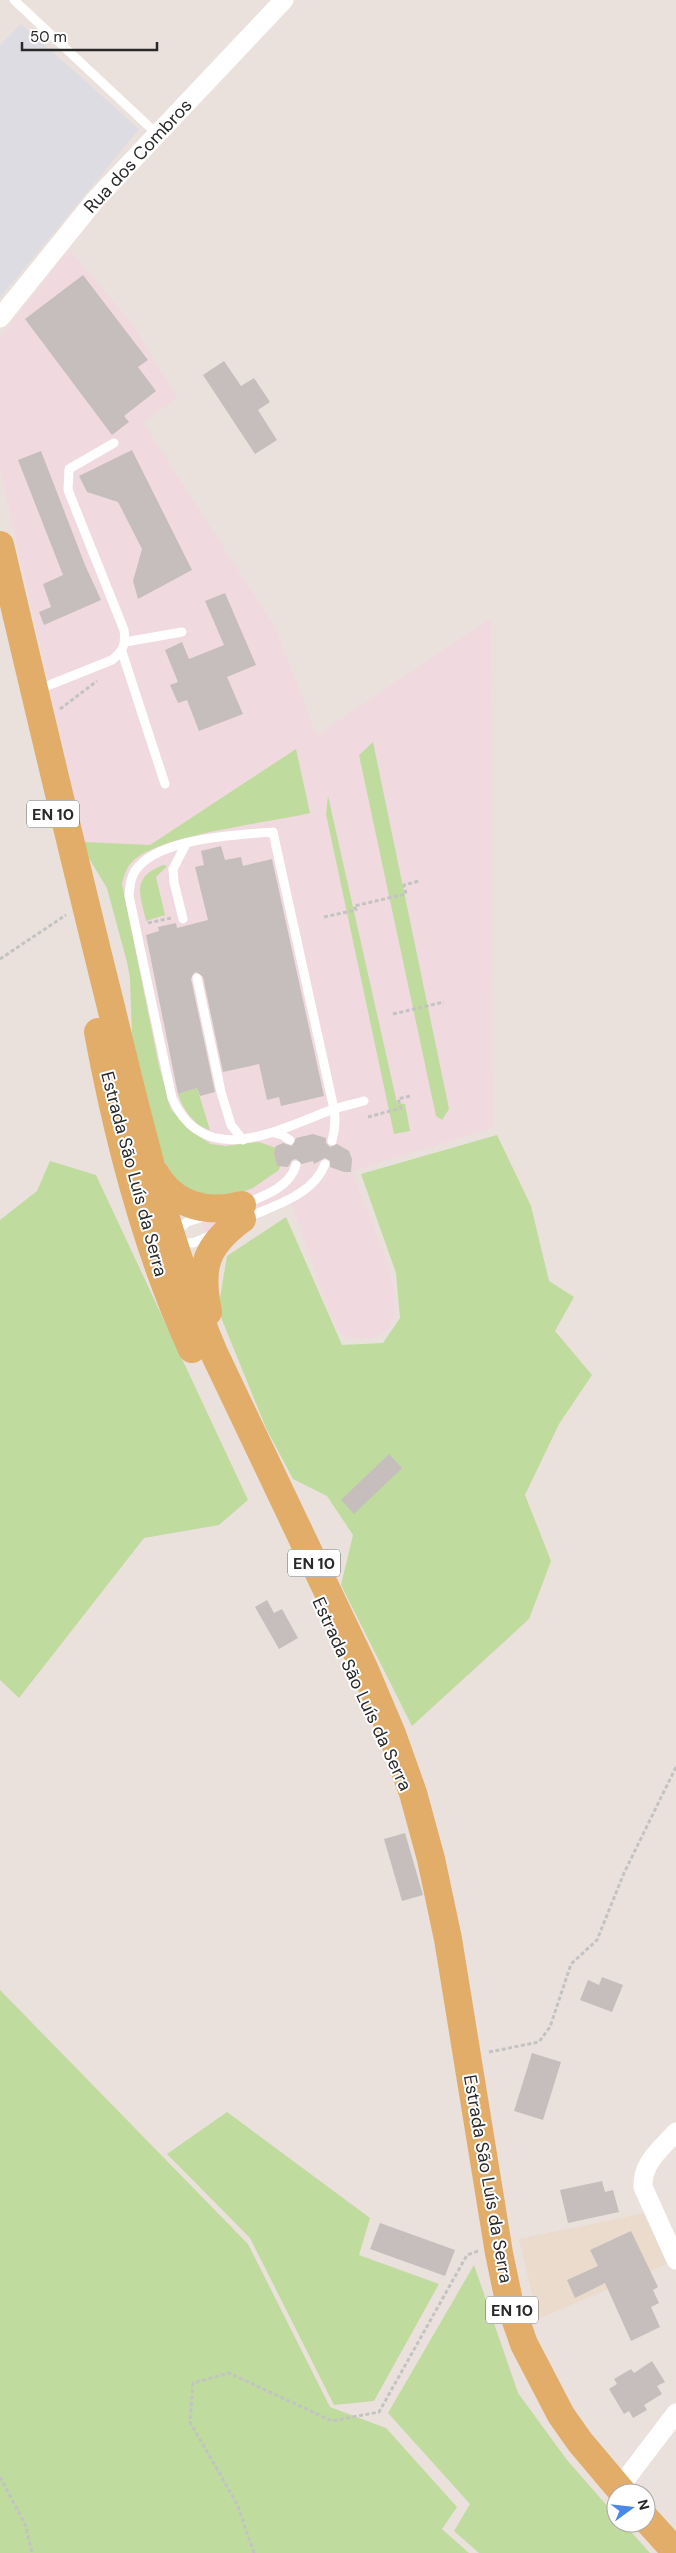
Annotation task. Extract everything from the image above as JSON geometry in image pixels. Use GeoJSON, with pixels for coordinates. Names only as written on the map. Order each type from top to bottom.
{"type":"FeatureCollection","features":[{"type":"Feature","properties":{"kind":"main road","name":"Estrada São Luís da Serra"},"geometry":{"type":"LineString","coordinates":[[0,545],[150,1165],[172,1305],[201,1367],[376,1716],[398,1767],[418,1823],[439,1894]]}},
{"type":"Feature","properties":{"kind":"main road","name":"Estrada São Luís da Serra"},"geometry":{"type":"LineString","coordinates":[[0,553],[39,753],[111,1091],[162,1235],[225,1376],[378,1700],[413,1793],[439,1894],[467,2054],[497,2245],[509,2301],[524,2344],[544,2385],[580,2442],[614,2483]]}},
{"type":"Feature","properties":{"kind":"main road"},"geometry":{"type":"LineString","coordinates":[[150,1165],[169,1192],[182,1201],[204,1209],[242,1212]]}},
{"type":"Feature","properties":{"kind":"main road"},"geometry":{"type":"LineString","coordinates":[[225,1376],[210,1326],[204,1272],[210,1252],[242,1212]]}},
{"type":"Feature","properties":{"kind":"main road"},"geometry":{"type":"LineString","coordinates":[[656,2530],[676,2552]]}},
{"type":"Feature","properties":{"kind":"street","name":"Rua dos Combros"},"geometry":{"type":"LineString","coordinates":[[0,318],[96,199],[284,0]]}},
{"type":"Feature","properties":{"kind":"street"},"geometry":{"type":"LineString","coordinates":[[676,2132],[646,2165],[642,2175],[643,2187],[676,2260]]}},
{"type":"Feature","properties":{"kind":"street"},"geometry":{"type":"LineString","coordinates":[[627,2483],[676,2413]]}},
{"type":"Feature","properties":{"kind":"lane"},"geometry":{"type":"LineString","coordinates":[[14,0],[157,134]]}},
{"type":"Feature","properties":{"kind":"lane"},"geometry":{"type":"LineString","coordinates":[[114,443],[69,469],[68,490],[124,630],[125,642],[122,652],[166,784]]}},
{"type":"Feature","properties":{"kind":"lane"},"geometry":{"type":"LineString","coordinates":[[125,642],[182,632]]}},
{"type":"Feature","properties":{"kind":"lane"},"geometry":{"type":"LineString","coordinates":[[34,691],[110,661],[122,652]]}},
{"type":"Feature","properties":{"kind":"lane"},"geometry":{"type":"LineString","coordinates":[[332,1141],[336,1128],[334,1109],[273,832],[241,834],[186,844],[158,852],[136,869],[130,882],[129,896],[172,1098],[177,1109],[192,1127],[213,1138],[243,1140],[274,1133],[334,1109],[364,1101]]}},
{"type":"Feature","properties":{"kind":"lane"},"geometry":{"type":"LineString","coordinates":[[182,917],[173,869],[186,844]]}},
{"type":"Feature","properties":{"kind":"lane"},"geometry":{"type":"LineString","coordinates":[[197,978],[226,1108],[231,1125],[243,1140]]}},
{"type":"Feature","properties":{"kind":"lane"},"geometry":{"type":"LineString","coordinates":[[274,1133],[290,1140]]}},
{"type":"Feature","properties":{"kind":"lane"},"geometry":{"type":"LineString","coordinates":[[162,1235],[177,1229],[187,1222],[242,1212],[302,1192],[319,1178],[325,1164]]}},
{"type":"Feature","properties":{"kind":"lane"},"geometry":{"type":"LineString","coordinates":[[162,1235],[182,1244],[193,1244],[283,1185],[294,1173],[296,1165]]}},
{"type":"Feature","properties":{"kind":"path"},"geometry":{"type":"LineString","coordinates":[[52,712],[70,702],[106,674],[110,661]]}},
{"type":"Feature","properties":{"kind":"path"},"geometry":{"type":"LineString","coordinates":[[324,917],[356,910],[354,906],[406,894],[404,884],[419,881]]}},
{"type":"Feature","properties":{"kind":"path"},"geometry":{"type":"LineString","coordinates":[[0,959],[74,911]]}},
{"type":"Feature","properties":{"kind":"path"},"geometry":{"type":"LineString","coordinates":[[136,926],[182,917]]}},
{"type":"Feature","properties":{"kind":"path"},"geometry":{"type":"LineString","coordinates":[[393,1014],[444,1002]]}},
{"type":"Feature","properties":{"kind":"path"},"geometry":{"type":"LineString","coordinates":[[368,1116],[401,1108],[398,1099],[410,1096]]}},
{"type":"Feature","properties":{"kind":"path"},"geometry":{"type":"LineString","coordinates":[[467,2054],[539,2042],[550,2027],[571,1964],[597,1940],[624,1873],[676,1767]]}},
{"type":"Feature","properties":{"kind":"path"},"geometry":{"type":"LineString","coordinates":[[254,2553],[237,2504],[190,2422],[193,2383],[229,2373],[332,2421],[379,2412],[466,2255],[497,2245]]}},
{"type":"Feature","properties":{"kind":"path"},"geometry":{"type":"LineString","coordinates":[[0,2477],[25,2524],[32,2553]]}},
{"type":"Feature","properties":{"kind":"shaded area"},"geometry":{"type":"Polygon","coordinates":[[[21,24],[139,129],[0,298],[0,45],[21,24]]]}},
{"type":"Feature","properties":{"kind":"shaded area"},"geometry":{"type":"Polygon","coordinates":[[[69,249],[131,322],[178,398],[143,422],[275,627],[317,735],[491,618],[493,1128],[352,1171],[382,1247],[393,1285],[395,1313],[388,1330],[374,1338],[358,1339],[345,1337],[337,1330],[326,1304],[292,1205],[284,1205],[257,1220],[240,1233],[214,1262],[192,1192],[132,1035],[130,978],[127,962],[107,888],[87,855],[0,469],[0,338],[69,249]]]}},
{"type":"Feature","properties":{"kind":"shaded area"},"geometry":{"type":"Polygon","coordinates":[[[650,2212],[672,2262],[538,2319],[519,2239],[650,2212]]]}},
{"type":"Feature","properties":{"kind":"green space"},"geometry":{"type":"Polygon","coordinates":[[[373,742],[449,1109],[442,1120],[436,1116],[359,755],[373,742]]]}},
{"type":"Feature","properties":{"kind":"green space"},"geometry":{"type":"Polygon","coordinates":[[[296,749],[310,813],[217,830],[168,843],[148,851],[134,860],[126,871],[122,884],[159,1066],[171,1109],[188,1129],[211,1144],[226,1146],[259,1142],[276,1148],[281,1162],[279,1170],[253,1188],[215,1197],[196,1194],[177,1181],[168,1170],[162,1156],[132,1035],[130,978],[127,962],[107,888],[87,855],[84,842],[150,845],[296,749]]]}},
{"type":"Feature","properties":{"kind":"green space"},"geometry":{"type":"Polygon","coordinates":[[[328,796],[397,1103],[405,1104],[410,1131],[394,1134],[326,814],[328,796]]]}},
{"type":"Feature","properties":{"kind":"green space"},"geometry":{"type":"Polygon","coordinates":[[[163,865],[167,866],[156,877],[165,915],[146,921],[140,887],[146,875],[163,865]]]}},
{"type":"Feature","properties":{"kind":"green space"},"geometry":{"type":"Polygon","coordinates":[[[197,1088],[210,1130],[194,1121],[178,1094],[197,1088]]]}},
{"type":"Feature","properties":{"kind":"green space"},"geometry":{"type":"Polygon","coordinates":[[[497,1135],[531,1206],[549,1281],[574,1297],[555,1331],[592,1375],[559,1424],[525,1495],[551,1561],[529,1619],[412,1726],[341,1585],[353,1535],[327,1496],[293,1479],[266,1428],[218,1310],[227,1256],[286,1217],[342,1345],[383,1343],[400,1318],[396,1273],[361,1174],[497,1135]]]}},
{"type":"Feature","properties":{"kind":"green space"},"geometry":{"type":"Polygon","coordinates":[[[50,1161],[96,1175],[248,1500],[219,1525],[144,1538],[19,1698],[0,1680],[0,1220],[37,1191],[50,1161]]]}},
{"type":"Feature","properties":{"kind":"green space"},"geometry":{"type":"Polygon","coordinates":[[[0,1990],[248,2244],[330,2407],[386,2428],[457,2507],[442,2529],[469,2553],[0,2553],[0,1990]]]}},
{"type":"Feature","properties":{"kind":"green space"},"geometry":{"type":"Polygon","coordinates":[[[227,2112],[370,2218],[359,2255],[439,2284],[374,2401],[334,2405],[250,2238],[167,2154],[227,2112]]]}},
{"type":"Feature","properties":{"kind":"green space"},"geometry":{"type":"Polygon","coordinates":[[[474,2265],[518,2393],[567,2460],[606,2505],[606,2533],[632,2533],[650,2553],[479,2553],[454,2531],[470,2504],[388,2413],[474,2265]]]}},
{"type":"Feature","properties":{"kind":"building"},"geometry":{"type":"Polygon","coordinates":[[[83,275],[148,360],[138,367],[156,391],[124,416],[129,422],[112,435],[25,319],[83,275]]]}},
{"type":"Feature","properties":{"kind":"building"},"geometry":{"type":"Polygon","coordinates":[[[224,361],[241,386],[254,378],[270,402],[258,410],[277,440],[255,454],[203,375],[224,361]]]}},
{"type":"Feature","properties":{"kind":"building"},"geometry":{"type":"Polygon","coordinates":[[[132,450],[192,570],[138,599],[133,581],[142,549],[118,502],[87,492],[79,476],[132,450]]]}},
{"type":"Feature","properties":{"kind":"building"},"geometry":{"type":"Polygon","coordinates":[[[41,451],[85,565],[101,600],[44,625],[39,612],[51,607],[43,584],[63,575],[18,460],[41,451]]]}},
{"type":"Feature","properties":{"kind":"building"},"geometry":{"type":"Polygon","coordinates":[[[225,593],[256,665],[227,677],[243,714],[199,731],[187,700],[178,703],[170,685],[178,682],[165,650],[182,642],[189,659],[224,645],[205,601],[225,593]]]}},
{"type":"Feature","properties":{"kind":"building"},"geometry":{"type":"Polygon","coordinates":[[[221,846],[225,860],[241,857],[243,866],[272,859],[324,1096],[281,1106],[279,1097],[267,1100],[259,1064],[223,1072],[203,977],[196,972],[191,979],[215,1092],[200,1096],[197,1088],[178,1094],[146,935],[159,931],[158,927],[176,923],[177,928],[208,920],[195,867],[204,865],[201,851],[221,846]]]}},
{"type":"Feature","properties":{"kind":"building"},"geometry":{"type":"Polygon","coordinates":[[[313,1134],[326,1138],[326,1143],[330,1147],[337,1144],[349,1151],[352,1159],[351,1172],[344,1172],[330,1167],[330,1161],[325,1158],[314,1164],[313,1161],[302,1164],[296,1159],[292,1160],[288,1167],[277,1166],[274,1153],[276,1146],[283,1143],[292,1146],[296,1138],[313,1134]]]}},
{"type":"Feature","properties":{"kind":"building"},"geometry":{"type":"Polygon","coordinates":[[[389,1454],[402,1468],[354,1514],[341,1500],[389,1454]]]}},
{"type":"Feature","properties":{"kind":"building"},"geometry":{"type":"Polygon","coordinates":[[[267,1600],[274,1613],[282,1609],[298,1638],[279,1649],[255,1607],[267,1600]]]}},
{"type":"Feature","properties":{"kind":"building"},"geometry":{"type":"Polygon","coordinates":[[[405,1833],[423,1895],[402,1901],[384,1839],[405,1833]]]}},
{"type":"Feature","properties":{"kind":"building"},"geometry":{"type":"Polygon","coordinates":[[[602,1977],[623,1985],[612,2012],[580,2000],[588,1980],[599,1985],[602,1977]]]}},
{"type":"Feature","properties":{"kind":"building"},"geometry":{"type":"Polygon","coordinates":[[[532,2053],[561,2062],[543,2120],[514,2111],[532,2053]]]}},
{"type":"Feature","properties":{"kind":"building"},"geometry":{"type":"Polygon","coordinates":[[[602,2181],[605,2192],[613,2190],[619,2212],[568,2223],[560,2190],[602,2181]]]}},
{"type":"Feature","properties":{"kind":"building"},"geometry":{"type":"Polygon","coordinates":[[[380,2223],[455,2250],[445,2276],[370,2249],[380,2223]]]}},
{"type":"Feature","properties":{"kind":"building"},"geometry":{"type":"Polygon","coordinates":[[[631,2231],[658,2287],[653,2290],[659,2303],[651,2307],[660,2327],[631,2341],[605,2283],[575,2298],[567,2280],[598,2266],[590,2250],[631,2231]]]}},
{"type":"Feature","properties":{"kind":"building"},"geometry":{"type":"Polygon","coordinates":[[[652,2361],[665,2382],[657,2386],[662,2394],[644,2405],[647,2410],[633,2418],[629,2411],[624,2414],[609,2389],[617,2384],[614,2379],[631,2369],[634,2373],[652,2361]]]}}]}
